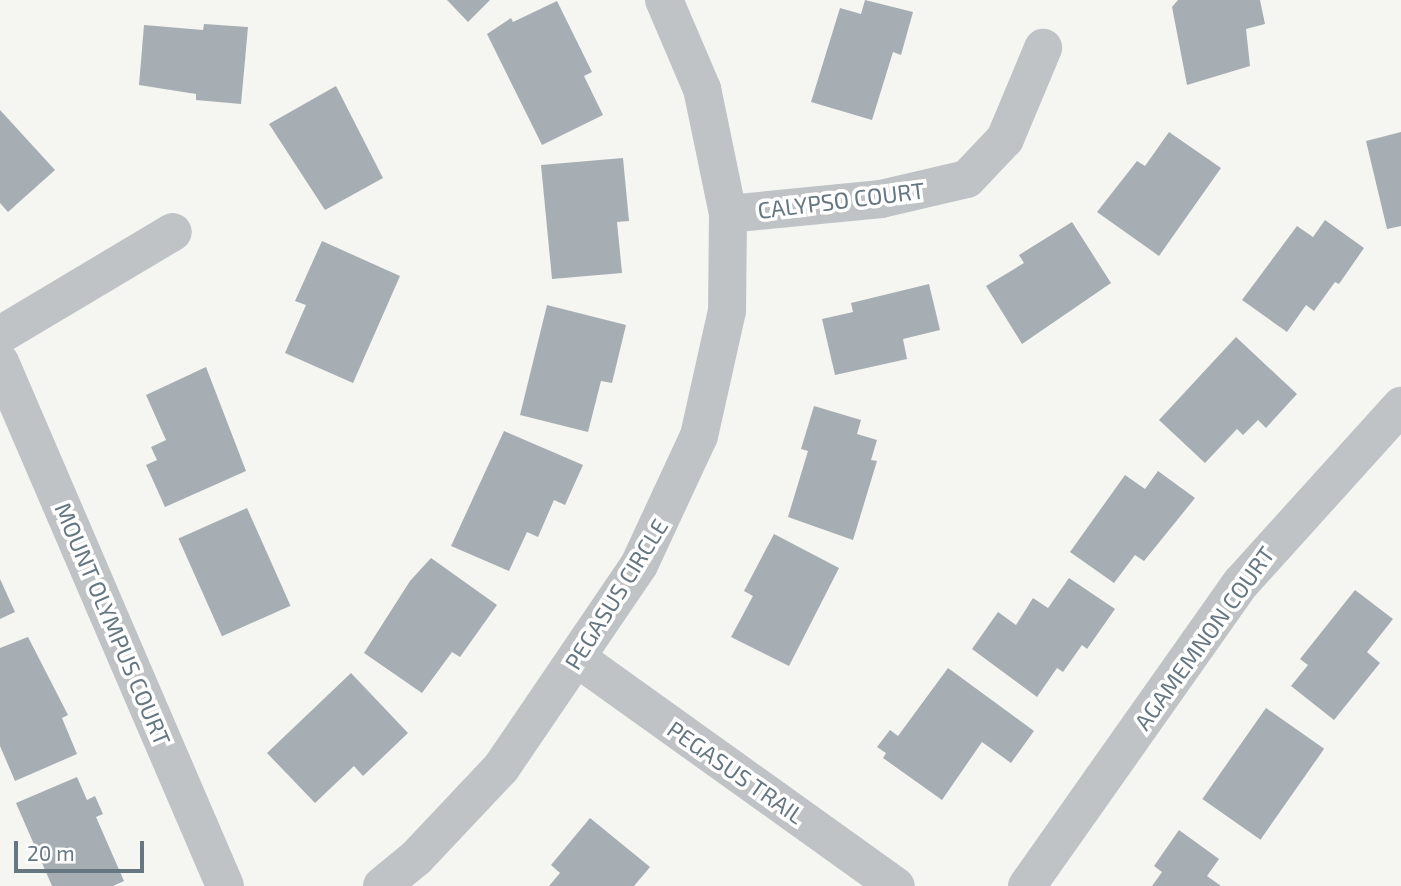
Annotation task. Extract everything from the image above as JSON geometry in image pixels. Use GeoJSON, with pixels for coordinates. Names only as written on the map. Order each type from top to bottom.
{"type":"FeatureCollection","features":[{"type":"Feature","properties":{"kind":"street","name":"PEGASUS CIRCLE"},"geometry":{"type":"LineString","coordinates":[[382,886],[418,857],[501,768],[639,565],[699,436],[727,311],[728,214],[702,89],[664,0]]}},
{"type":"Feature","properties":{"kind":"street","name":"CALYPSO COURT"},"geometry":{"type":"LineString","coordinates":[[728,214],[881,199],[967,180],[1005,139],[1043,48]]}},
{"type":"Feature","properties":{"kind":"street"},"geometry":{"type":"LineString","coordinates":[[0,335],[173,232]]}},
{"type":"Feature","properties":{"kind":"street","name":"MOUNT OLYMPUS COURT"},"geometry":{"type":"LineString","coordinates":[[0,362],[225,886]]}},
{"type":"Feature","properties":{"kind":"street","name":"AGAMEMNON COURT"},"geometry":{"type":"LineString","coordinates":[[1027,886],[1241,583],[1401,406]]}},
{"type":"Feature","properties":{"kind":"street","name":"PEGASUS TRAIL"},"geometry":{"type":"LineString","coordinates":[[577,658],[896,886]]}},
{"type":"Feature","properties":{"kind":"building"},"geometry":{"type":"Polygon","coordinates":[[[447,0],[490,0],[468,22],[447,0]]]}},
{"type":"Feature","properties":{"kind":"building"},"geometry":{"type":"Polygon","coordinates":[[[865,0],[913,12],[901,55],[893,52],[872,120],[811,102],[840,8],[861,14],[865,0]]]}},
{"type":"Feature","properties":{"kind":"building"},"geometry":{"type":"Polygon","coordinates":[[[1178,0],[1260,0],[1265,24],[1246,29],[1250,66],[1187,85],[1172,7],[1178,0]]]}},
{"type":"Feature","properties":{"kind":"building"},"geometry":{"type":"Polygon","coordinates":[[[557,1],[592,72],[584,76],[603,115],[542,145],[487,34],[511,18],[513,22],[557,1]]]}},
{"type":"Feature","properties":{"kind":"building"},"geometry":{"type":"Polygon","coordinates":[[[204,24],[248,27],[241,104],[196,100],[196,94],[139,85],[144,25],[203,30],[204,24]]]}},
{"type":"Feature","properties":{"kind":"building"},"geometry":{"type":"Polygon","coordinates":[[[336,86],[383,178],[325,210],[269,124],[336,86]]]}},
{"type":"Feature","properties":{"kind":"building"},"geometry":{"type":"Polygon","coordinates":[[[0,110],[55,170],[8,212],[0,203],[0,110]]]}},
{"type":"Feature","properties":{"kind":"building"},"geometry":{"type":"Polygon","coordinates":[[[1169,132],[1221,168],[1159,256],[1097,212],[1137,161],[1145,166],[1169,132]]]}},
{"type":"Feature","properties":{"kind":"building"},"geometry":{"type":"Polygon","coordinates":[[[1401,132],[1401,226],[1387,229],[1366,141],[1401,132]]]}},
{"type":"Feature","properties":{"kind":"building"},"geometry":{"type":"Polygon","coordinates":[[[623,158],[629,221],[617,222],[622,273],[552,279],[541,165],[623,158]]]}},
{"type":"Feature","properties":{"kind":"building"},"geometry":{"type":"Polygon","coordinates":[[[1325,220],[1364,248],[1339,284],[1335,282],[1314,311],[1306,305],[1287,332],[1242,300],[1297,226],[1313,237],[1325,220]]]}},
{"type":"Feature","properties":{"kind":"building"},"geometry":{"type":"Polygon","coordinates":[[[1072,222],[1111,283],[1022,344],[986,286],[1024,263],[1019,255],[1072,222]]]}},
{"type":"Feature","properties":{"kind":"building"},"geometry":{"type":"Polygon","coordinates":[[[322,241],[400,276],[353,383],[285,353],[306,305],[295,301],[322,241]]]}},
{"type":"Feature","properties":{"kind":"building"},"geometry":{"type":"Polygon","coordinates":[[[929,284],[940,330],[903,339],[907,359],[835,375],[822,319],[853,312],[851,303],[929,284]]]}},
{"type":"Feature","properties":{"kind":"building"},"geometry":{"type":"Polygon","coordinates":[[[547,305],[626,325],[612,383],[601,381],[588,432],[520,415],[547,305]]]}},
{"type":"Feature","properties":{"kind":"building"},"geometry":{"type":"Polygon","coordinates":[[[1236,337],[1297,394],[1266,428],[1258,420],[1243,435],[1237,429],[1205,463],[1159,420],[1236,337]]]}},
{"type":"Feature","properties":{"kind":"building"},"geometry":{"type":"Polygon","coordinates":[[[206,367],[246,471],[165,507],[146,465],[157,460],[151,447],[166,440],[146,395],[206,367]]]}},
{"type":"Feature","properties":{"kind":"building"},"geometry":{"type":"Polygon","coordinates":[[[814,406],[861,420],[857,434],[877,440],[871,460],[877,461],[853,540],[788,517],[808,451],[801,449],[814,406]]]}},
{"type":"Feature","properties":{"kind":"building"},"geometry":{"type":"Polygon","coordinates":[[[504,431],[583,465],[565,505],[554,500],[538,537],[527,532],[509,571],[451,546],[504,431]]]}},
{"type":"Feature","properties":{"kind":"building"},"geometry":{"type":"Polygon","coordinates":[[[1158,471],[1195,498],[1144,561],[1135,555],[1114,583],[1070,552],[1125,475],[1145,489],[1158,471]]]}},
{"type":"Feature","properties":{"kind":"building"},"geometry":{"type":"Polygon","coordinates":[[[247,508],[291,606],[222,636],[178,539],[247,508]]]}},
{"type":"Feature","properties":{"kind":"building"},"geometry":{"type":"Polygon","coordinates":[[[774,534],[839,568],[789,666],[731,637],[753,596],[744,591],[774,534]]]}},
{"type":"Feature","properties":{"kind":"building"},"geometry":{"type":"Polygon","coordinates":[[[431,558],[497,605],[460,657],[452,652],[422,693],[364,653],[410,581],[431,558]]]}},
{"type":"Feature","properties":{"kind":"building"},"geometry":{"type":"Polygon","coordinates":[[[1069,578],[1115,609],[1087,649],[1082,645],[1063,672],[1057,668],[1037,697],[972,649],[998,612],[1016,625],[1033,598],[1048,608],[1069,578]]]}},
{"type":"Feature","properties":{"kind":"building"},"geometry":{"type":"Polygon","coordinates":[[[0,579],[15,612],[0,619],[0,579]]]}},
{"type":"Feature","properties":{"kind":"building"},"geometry":{"type":"Polygon","coordinates":[[[1355,590],[1393,619],[1367,652],[1380,663],[1334,720],[1291,686],[1308,665],[1300,659],[1355,590]]]}},
{"type":"Feature","properties":{"kind":"building"},"geometry":{"type":"Polygon","coordinates":[[[28,637],[68,715],[62,718],[77,754],[15,781],[0,746],[0,648],[28,637]]]}},
{"type":"Feature","properties":{"kind":"building"},"geometry":{"type":"Polygon","coordinates":[[[948,668],[1034,731],[1011,763],[982,742],[942,800],[883,758],[886,753],[877,747],[890,730],[898,736],[948,668]]]}},
{"type":"Feature","properties":{"kind":"building"},"geometry":{"type":"Polygon","coordinates":[[[351,673],[408,733],[363,776],[354,766],[315,803],[267,753],[351,673]]]}},
{"type":"Feature","properties":{"kind":"building"},"geometry":{"type":"Polygon","coordinates":[[[1266,708],[1324,749],[1260,840],[1202,799],[1266,708]]]}},
{"type":"Feature","properties":{"kind":"building"},"geometry":{"type":"Polygon","coordinates":[[[77,777],[87,800],[95,796],[103,814],[96,817],[124,881],[113,886],[52,886],[16,803],[77,777]]]}},
{"type":"Feature","properties":{"kind":"building"},"geometry":{"type":"Polygon","coordinates":[[[590,818],[650,867],[634,886],[549,886],[560,873],[551,865],[590,818]]]}},
{"type":"Feature","properties":{"kind":"building"},"geometry":{"type":"Polygon","coordinates":[[[1179,830],[1219,859],[1207,876],[1221,886],[1152,886],[1162,872],[1154,866],[1179,830]]]}}]}
